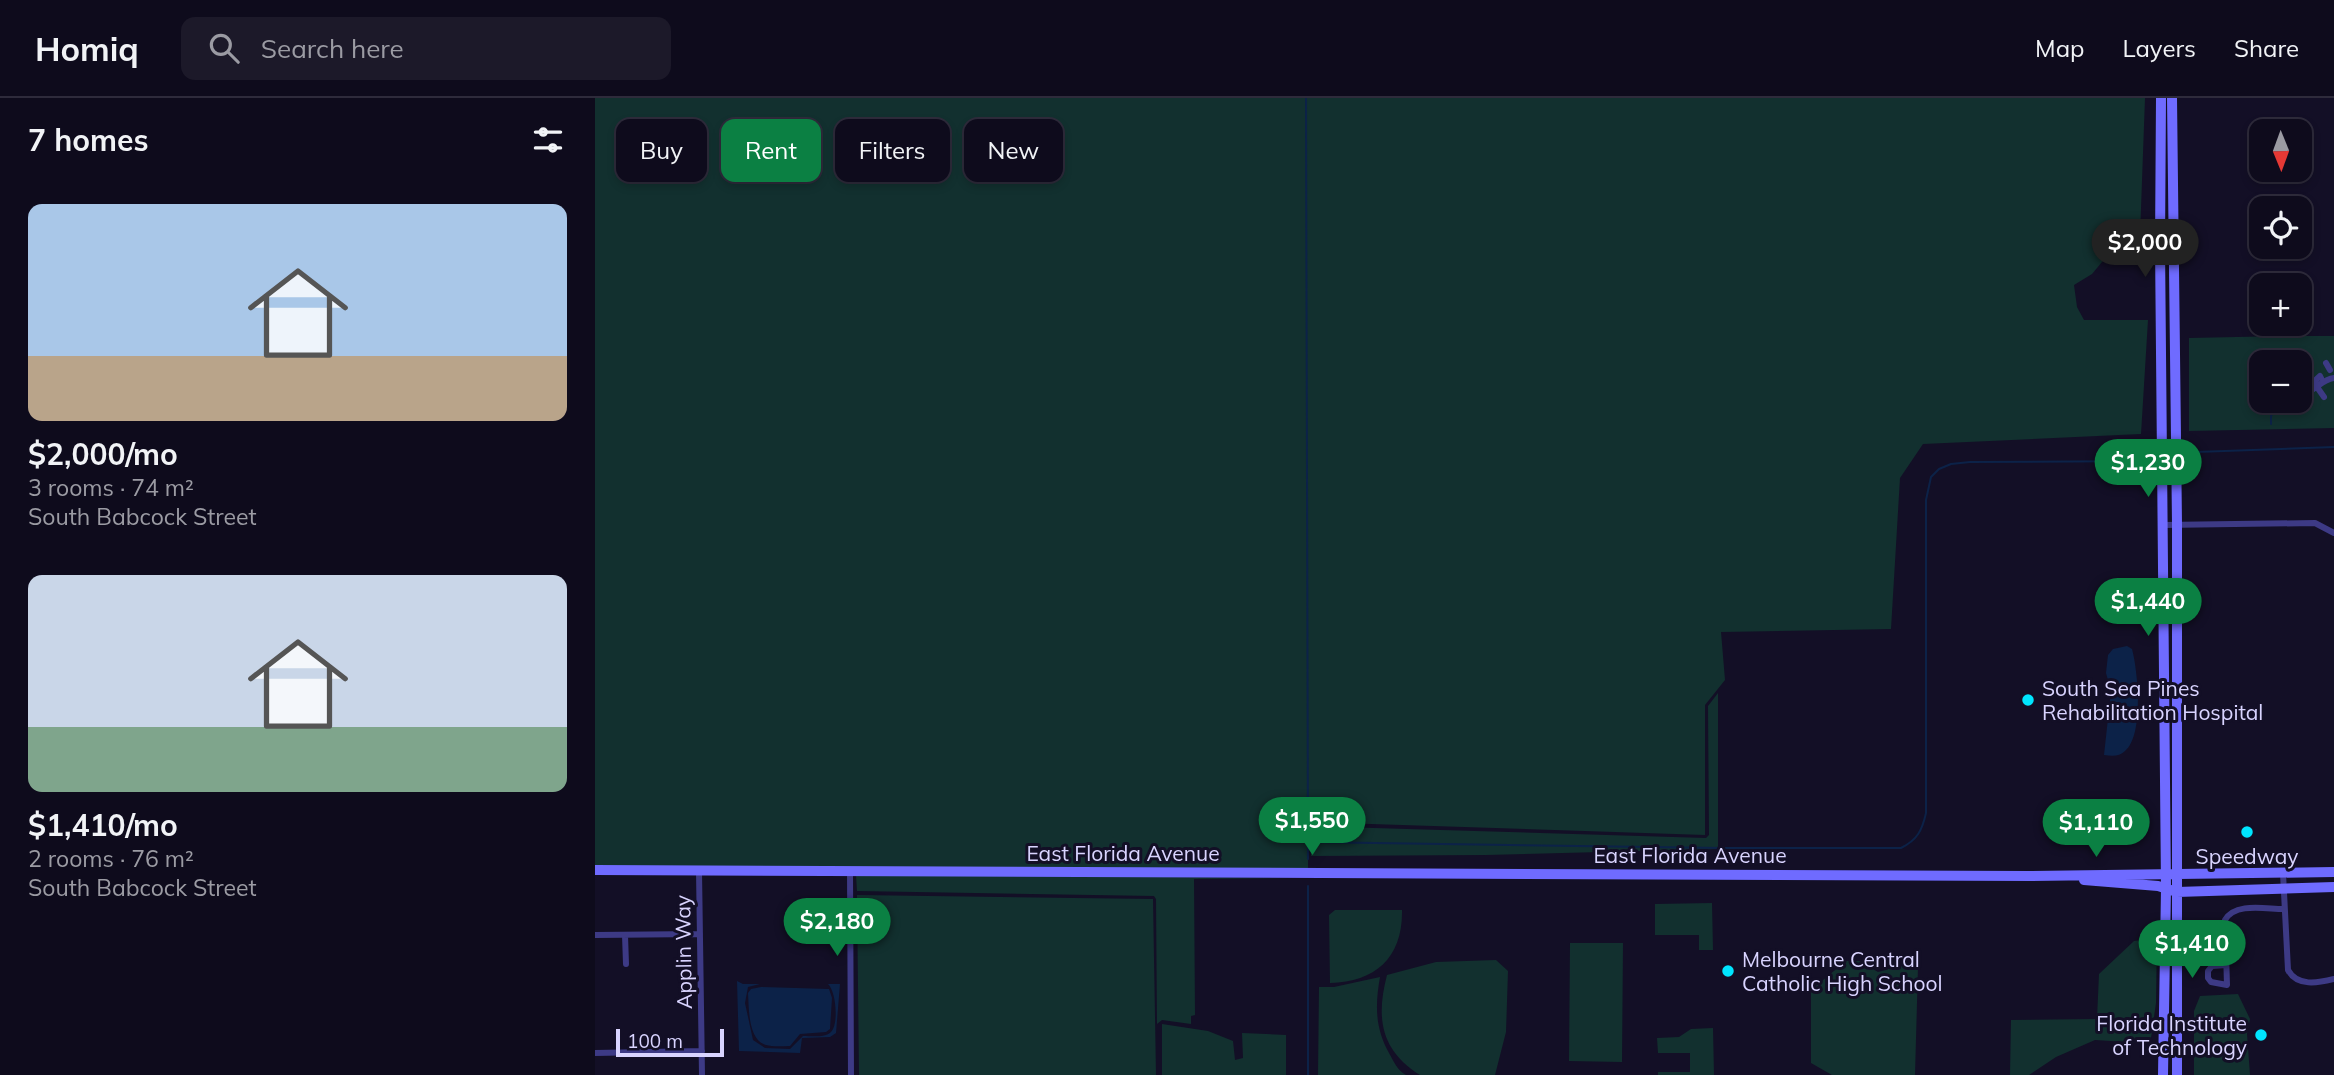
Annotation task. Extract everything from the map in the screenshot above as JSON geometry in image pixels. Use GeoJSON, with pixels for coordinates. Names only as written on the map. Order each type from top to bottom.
{"type":"FeatureCollection","features":[{"type":"Feature","properties":{"kind":"street"},"geometry":{"type":"LineString","coordinates":[[2161,98],[2165,876],[2163,1075]]}},
{"type":"Feature","properties":{"kind":"street"},"geometry":{"type":"LineString","coordinates":[[2172,98],[2177,524],[2177,1075]]}},
{"type":"Feature","properties":{"kind":"street"},"geometry":{"type":"LineString","coordinates":[[2318,382],[2331,374],[2326,363]]}},
{"type":"Feature","properties":{"kind":"street"},"geometry":{"type":"LineString","coordinates":[[2312,383],[2320,376],[2312,391]]}},
{"type":"Feature","properties":{"kind":"street"},"geometry":{"type":"LineString","coordinates":[[2318,382],[2324,397]]}},
{"type":"Feature","properties":{"kind":"street"},"geometry":{"type":"LineString","coordinates":[[2163,525],[2315,523],[2334,533]]}},
{"type":"Feature","properties":{"kind":"street","name":"East Florida Avenue"},"geometry":{"type":"LineString","coordinates":[[595,870],[2028,876],[2334,872]]}},
{"type":"Feature","properties":{"kind":"street","name":"Applin Way"},"geometry":{"type":"LineString","coordinates":[[699,871],[702,1075]]}},
{"type":"Feature","properties":{"kind":"street"},"geometry":{"type":"LineString","coordinates":[[850,871],[851,1075]]}},
{"type":"Feature","properties":{"kind":"street"},"geometry":{"type":"LineString","coordinates":[[2283,873],[2288,970],[2299,982],[2334,979]]}},
{"type":"Feature","properties":{"kind":"street","name":"East Florida Avenue"},"geometry":{"type":"LineString","coordinates":[[2028,876],[2165,888],[2177,892]]}},
{"type":"Feature","properties":{"kind":"street"},"geometry":{"type":"LineString","coordinates":[[2177,892],[2334,887]]}},
{"type":"Feature","properties":{"kind":"street"},"geometry":{"type":"LineString","coordinates":[[2226,965],[2225,920],[2229,913],[2238,909],[2283,909]]}},
{"type":"Feature","properties":{"kind":"street"},"geometry":{"type":"LineString","coordinates":[[595,935],[700,934]]}},
{"type":"Feature","properties":{"kind":"street"},"geometry":{"type":"LineString","coordinates":[[625,935],[626,964]]}},
{"type":"Feature","properties":{"kind":"street"},"geometry":{"type":"LineString","coordinates":[[595,1053],[702,1051]]}},
{"type":"Feature","properties":{"kind":"green space"},"geometry":{"type":"Polygon","coordinates":[[[595,98],[2145,98],[2140,236],[2107,256],[2092,274],[2074,285],[2077,307],[2084,320],[2148,320],[2141,434],[1923,444],[1900,478],[1891,629],[1721,632],[1725,680],[1705,705],[1705,835],[1340,823],[1308,827],[1308,873],[595,870],[595,98]]]}},
{"type":"Feature","properties":{"kind":"green space"},"geometry":{"type":"Polygon","coordinates":[[[2334,336],[2334,428],[2189,431],[2189,338],[2334,336]]]}},
{"type":"Feature","properties":{"kind":"green space"},"geometry":{"type":"Polygon","coordinates":[[[1718,693],[1718,849],[1311,856],[1311,830],[1340,827],[1706,838],[1709,835],[1708,706],[1718,693]]]}},
{"type":"Feature","properties":{"kind":"green space"},"geometry":{"type":"Polygon","coordinates":[[[856,875],[1295,878],[1194,879],[1195,1015],[1191,1016],[1191,1024],[1162,1020],[1157,1024],[1154,896],[857,891],[856,875]]]}},
{"type":"Feature","properties":{"kind":"green space"},"geometry":{"type":"Polygon","coordinates":[[[857,895],[1153,899],[1156,1075],[859,1075],[857,895]]]}},
{"type":"Feature","properties":{"kind":"green space"},"geometry":{"type":"Polygon","coordinates":[[[1712,903],[1713,950],[1699,950],[1699,935],[1655,935],[1655,904],[1712,903]]]}},
{"type":"Feature","properties":{"kind":"green space"},"geometry":{"type":"Polygon","coordinates":[[[1335,910],[1402,910],[1401,927],[1398,941],[1384,964],[1361,978],[1330,983],[1329,915],[1335,910]]]}},
{"type":"Feature","properties":{"kind":"green space"},"geometry":{"type":"Polygon","coordinates":[[[2157,938],[2156,1003],[2151,1038],[2141,1043],[2095,1040],[2056,1057],[2029,1075],[2010,1075],[2011,1020],[2097,1019],[2099,974],[2134,941],[2157,938]]]}},
{"type":"Feature","properties":{"kind":"green space"},"geometry":{"type":"Polygon","coordinates":[[[1570,943],[1623,943],[1622,1062],[1569,1061],[1570,943]]]}},
{"type":"Feature","properties":{"kind":"green space"},"geometry":{"type":"Polygon","coordinates":[[[1496,960],[1508,971],[1506,1032],[1495,1075],[1420,1075],[1396,1055],[1384,1031],[1382,1019],[1387,975],[1436,962],[1496,960]]]}},
{"type":"Feature","properties":{"kind":"green space"},"geometry":{"type":"Polygon","coordinates":[[[1846,961],[1859,961],[1878,972],[1903,961],[1918,967],[1915,1075],[1832,1075],[1811,1063],[1811,990],[1846,961]]]}},
{"type":"Feature","properties":{"kind":"green space"},"geometry":{"type":"Polygon","coordinates":[[[1380,977],[1377,1007],[1381,1035],[1394,1063],[1406,1075],[1318,1075],[1319,987],[1334,987],[1380,977]]]}},
{"type":"Feature","properties":{"kind":"green space"},"geometry":{"type":"Polygon","coordinates":[[[2238,994],[2250,1019],[2247,1034],[2250,1075],[2194,1075],[2194,1011],[2200,996],[2238,994]]]}},
{"type":"Feature","properties":{"kind":"green space"},"geometry":{"type":"Polygon","coordinates":[[[1162,1024],[1208,1031],[1233,1041],[1235,1060],[1243,1058],[1242,1033],[1286,1035],[1286,1075],[1162,1075],[1162,1024]]]}},
{"type":"Feature","properties":{"kind":"green space"},"geometry":{"type":"Polygon","coordinates":[[[1713,1028],[1714,1075],[1658,1075],[1658,1072],[1690,1072],[1690,1053],[1658,1053],[1657,1038],[1679,1037],[1691,1029],[1713,1028]]]}},
{"type":"Feature","properties":{"kind":"water"},"geometry":{"type":"Polygon","coordinates":[[[2127,646],[2132,649],[2136,672],[2138,702],[2135,731],[2131,743],[2123,753],[2115,756],[2104,755],[2111,691],[2106,673],[2108,655],[2113,649],[2127,646]]]}},
{"type":"Feature","properties":{"kind":"water"},"geometry":{"type":"Polygon","coordinates":[[[737,981],[743,984],[760,984],[748,987],[745,1003],[753,1040],[765,1048],[790,1049],[803,1036],[822,1036],[831,1032],[835,1022],[835,1008],[833,993],[828,984],[840,984],[836,1033],[830,1037],[802,1038],[800,1053],[739,1051],[737,981]]]}},
{"type":"Feature","properties":{"kind":"water"},"geometry":{"type":"Polygon","coordinates":[[[751,989],[829,989],[832,998],[830,1029],[826,1032],[800,1034],[790,1046],[769,1046],[760,1042],[753,1031],[749,1015],[748,993],[751,989]]]}},
{"type":"Feature","properties":{"kind":"waterway"},"geometry":{"type":"LineString","coordinates":[[1306,98],[1308,859]]}},
{"type":"Feature","properties":{"kind":"waterway"},"geometry":{"type":"LineString","coordinates":[[2271,424],[2273,413]]}},
{"type":"Feature","properties":{"kind":"waterway"},"geometry":{"type":"LineString","coordinates":[[2196,452],[2334,447]]}},
{"type":"Feature","properties":{"kind":"waterway"},"geometry":{"type":"LineString","coordinates":[[1308,842],[1901,848],[1918,834],[1926,813],[1926,500],[1931,477],[1939,469],[1951,464],[1970,462],[2150,461]]}},
{"type":"Feature","properties":{"kind":"waterway"},"geometry":{"type":"LineString","coordinates":[[1308,886],[1308,1075]]}},
{"type":"Feature","properties":{"kind":"place","name":"South Sea Pines Rehabilitation Hospital"},"geometry":{"type":"Point","coordinates":[2028,700]}},
{"type":"Feature","properties":{"kind":"place","name":"Speedway"},"geometry":{"type":"Point","coordinates":[2247,832]}},
{"type":"Feature","properties":{"kind":"place","name":"Melbourne Central Catholic High School"},"geometry":{"type":"Point","coordinates":[1728,971]}},
{"type":"Feature","properties":{"kind":"place","name":"Florida Institute of Technology"},"geometry":{"type":"Point","coordinates":[2261,1035]}}]}
